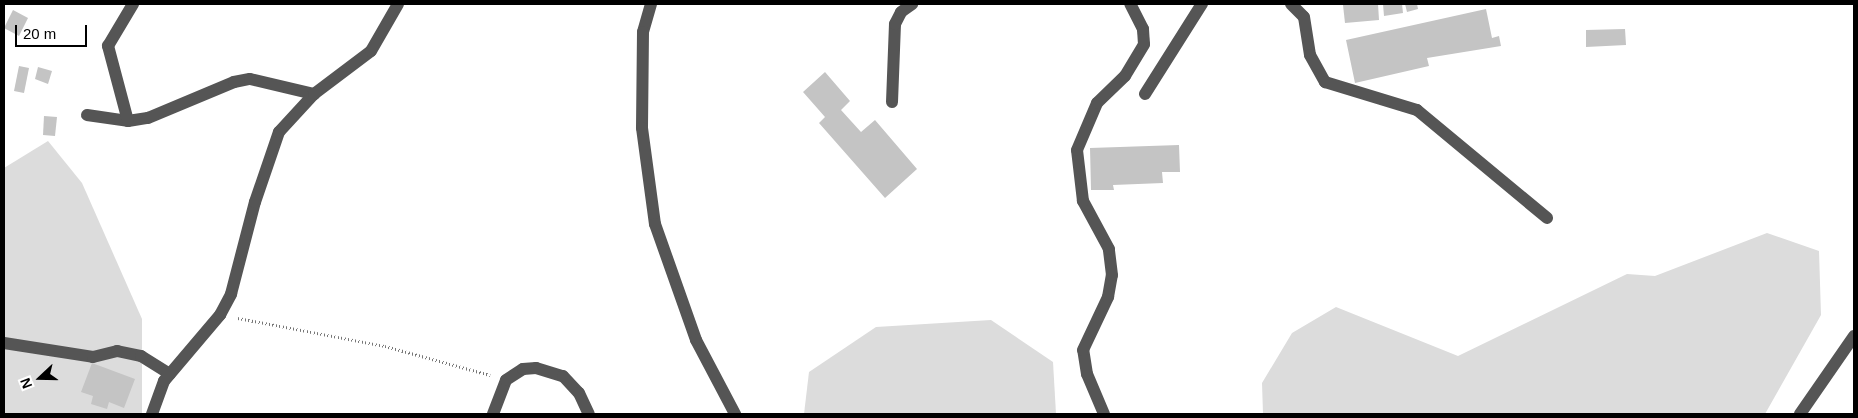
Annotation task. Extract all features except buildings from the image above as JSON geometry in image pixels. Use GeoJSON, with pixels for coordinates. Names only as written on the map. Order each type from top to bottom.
{"type":"FeatureCollection","features":[{"type":"Feature","properties":{"kind":"street"},"geometry":{"type":"LineString","coordinates":[[128,121],[108,46],[134,4]]}},
{"type":"Feature","properties":{"kind":"street"},"geometry":{"type":"LineString","coordinates":[[152,414],[170,374],[220,315],[231,294],[279,132],[314,94],[371,51],[398,4]]}},
{"type":"Feature","properties":{"kind":"street"},"geometry":{"type":"LineString","coordinates":[[651,4],[643,32],[642,128],[655,224],[696,340],[735,414]]}},
{"type":"Feature","properties":{"kind":"street"},"geometry":{"type":"LineString","coordinates":[[892,102],[895,24],[901,12],[912,4]]}},
{"type":"Feature","properties":{"kind":"street"},"geometry":{"type":"LineString","coordinates":[[1104,414],[1087,374],[1083,350],[1108,298],[1112,275],[1109,249],[1083,201],[1077,150],[1097,103],[1125,76],[1144,44],[1143,29],[1130,4]]}},
{"type":"Feature","properties":{"kind":"street"},"geometry":{"type":"LineString","coordinates":[[1145,94],[1202,4]]}},
{"type":"Feature","properties":{"kind":"street"},"geometry":{"type":"LineString","coordinates":[[1291,4],[1304,17],[1310,55],[1325,82],[1417,110],[1547,218]]}},
{"type":"Feature","properties":{"kind":"street"},"geometry":{"type":"LineString","coordinates":[[87,115],[128,121],[148,118],[234,82],[250,79],[314,94]]}},
{"type":"Feature","properties":{"kind":"street"},"geometry":{"type":"LineString","coordinates":[[1800,414],[1854,336]]}},
{"type":"Feature","properties":{"kind":"street"},"geometry":{"type":"LineString","coordinates":[[4,343],[93,357],[117,352],[141,356],[170,374]]}},
{"type":"Feature","properties":{"kind":"street"},"geometry":{"type":"LineString","coordinates":[[493,414],[506,380],[523,369],[563,376],[579,393],[589,414]]}},
{"type":"Feature","properties":{"kind":"path"},"geometry":{"type":"LineString","coordinates":[[220,315],[385,346],[506,380]]}},
{"type":"Feature","properties":{"kind":"shaded area"},"geometry":{"type":"Polygon","coordinates":[[[48,141],[82,183],[142,319],[142,414],[4,414],[4,168],[48,141]]]}},
{"type":"Feature","properties":{"kind":"shaded area"},"geometry":{"type":"Polygon","coordinates":[[[1767,233],[1819,251],[1821,315],[1765,414],[1263,414],[1262,383],[1292,333],[1336,307],[1458,356],[1627,274],[1655,276],[1767,233]]]}},
{"type":"Feature","properties":{"kind":"shaded area"},"geometry":{"type":"Polygon","coordinates":[[[991,320],[1053,362],[1056,414],[804,414],[809,372],[876,327],[991,320]]]}}]}
